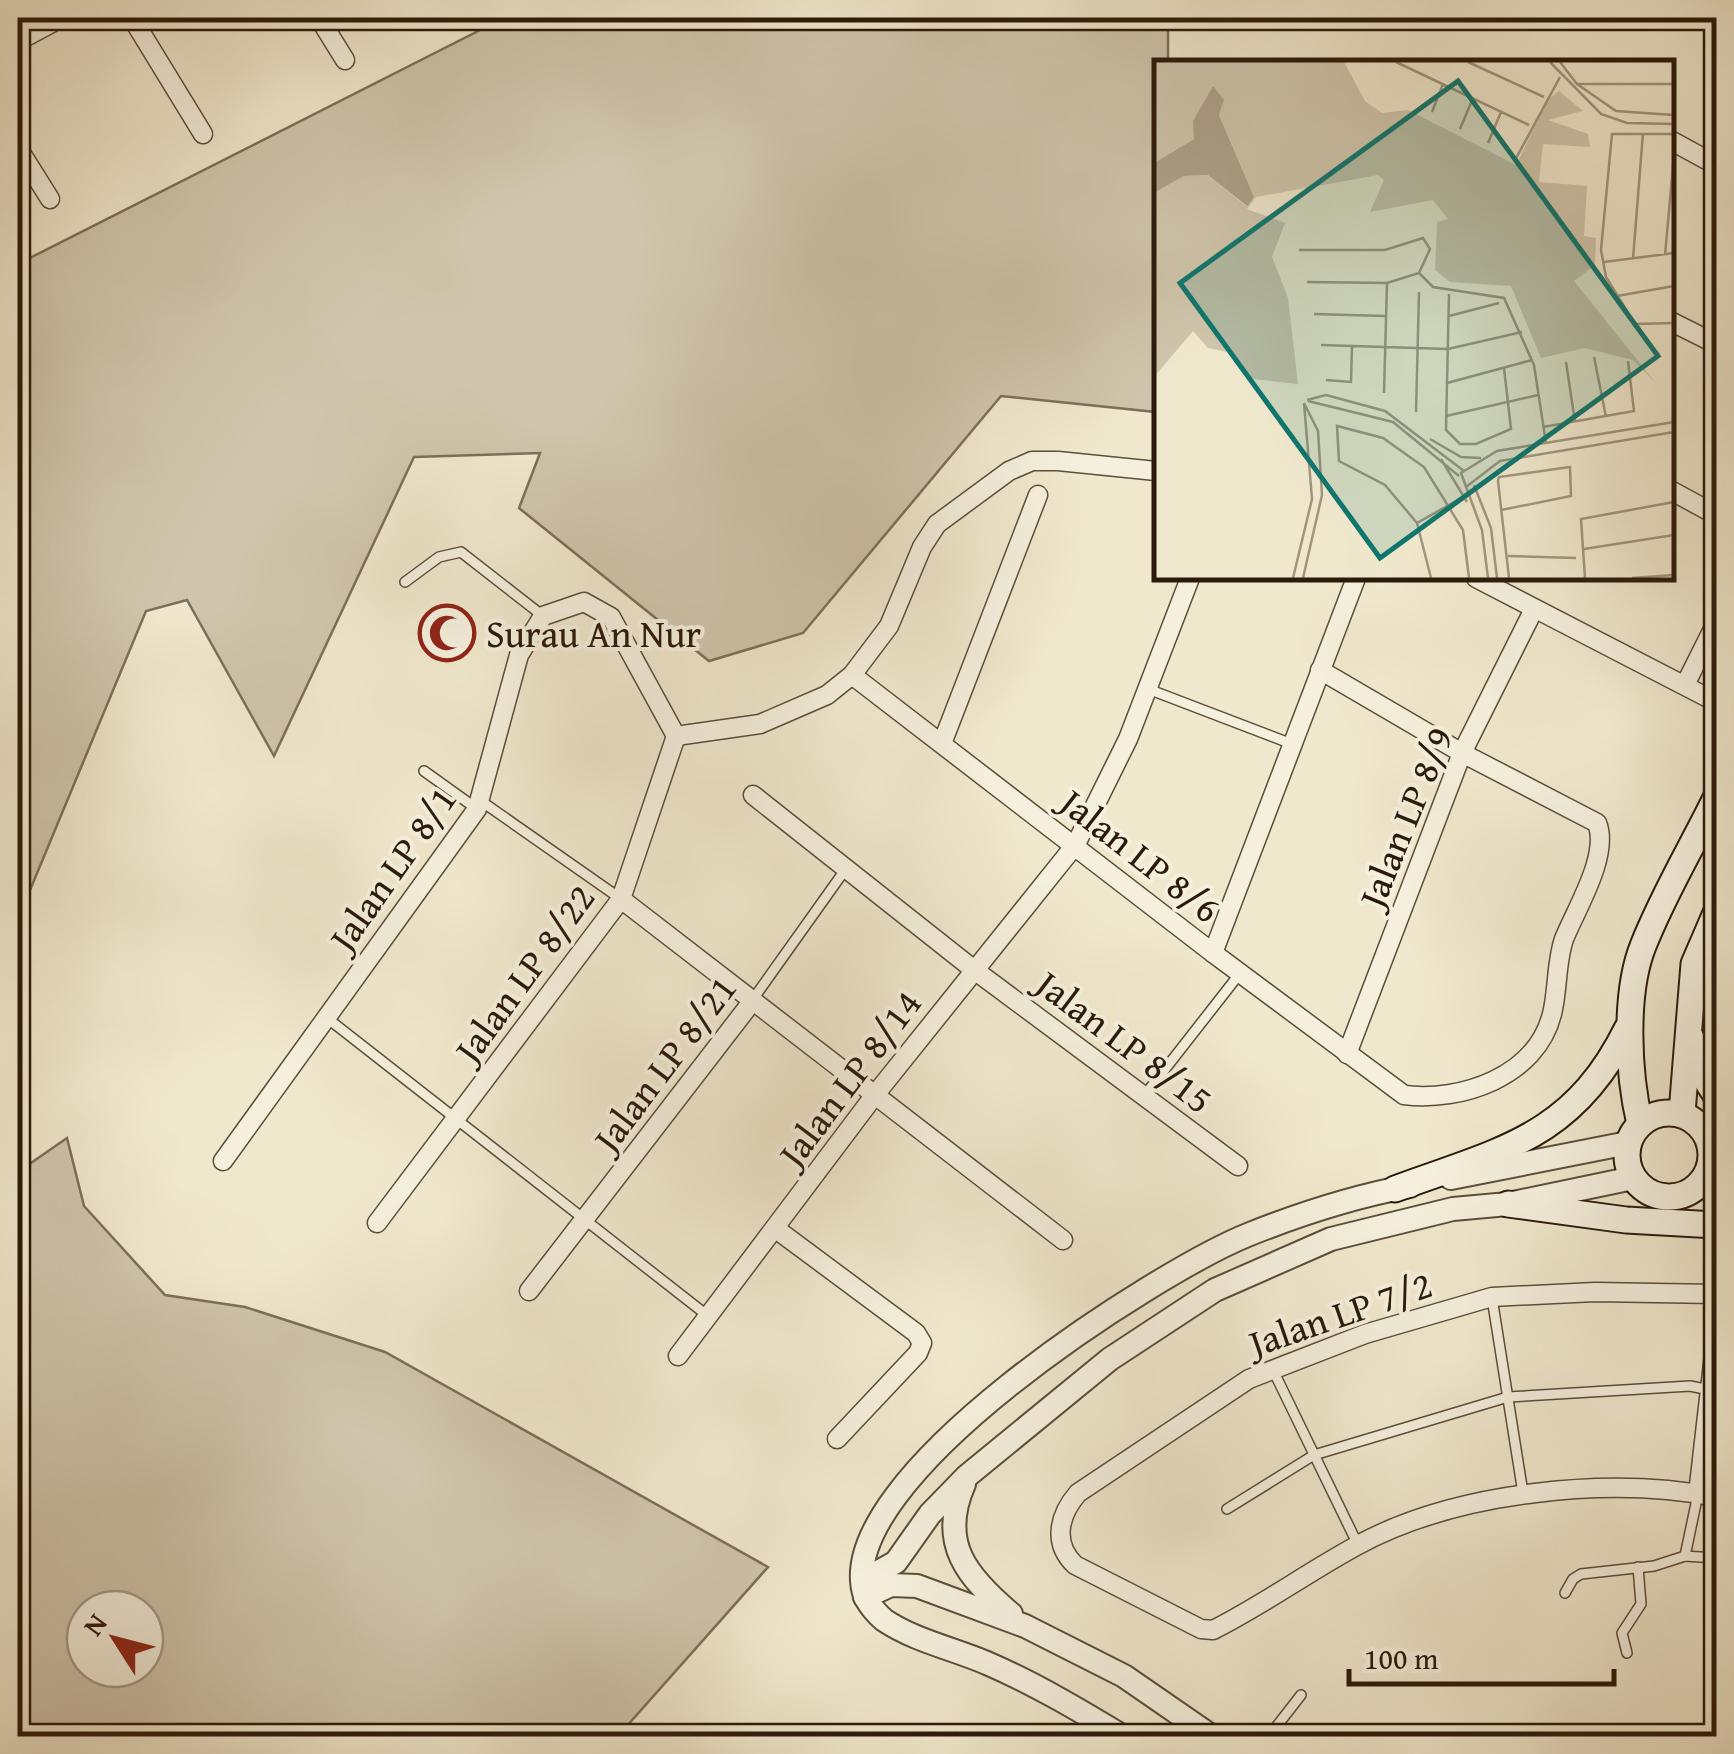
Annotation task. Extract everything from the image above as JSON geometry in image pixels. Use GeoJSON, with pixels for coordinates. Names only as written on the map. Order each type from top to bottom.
{"type":"FeatureCollection","features":[{"type":"Feature","properties":{"kind":"main road"},"geometry":{"type":"LineString","coordinates":[[1634,1133],[1660,1113],[1682,1113],[1701,1125],[1714,1145],[1708,1189],[1664,1198],[1646,1192],[1633,1178],[1626,1161],[1634,1133],[1630,1085],[1632,1020],[1642,948],[1716,798]]}},
{"type":"Feature","properties":{"kind":"main road"},"geometry":{"type":"LineString","coordinates":[[1682,1113],[1686,1023],[1694,964],[1716,913]]}},
{"type":"Feature","properties":{"kind":"main road"},"geometry":{"type":"LineString","coordinates":[[1395,1189],[1509,1147],[1562,1116],[1590,1092],[1632,1020]]}},
{"type":"Feature","properties":{"kind":"main road"},"geometry":{"type":"LineString","coordinates":[[1686,1023],[1703,1075],[1716,1094]]}},
{"type":"Feature","properties":{"kind":"main road"},"geometry":{"type":"LineString","coordinates":[[1508,1204],[1626,1220],[1716,1226]]}},
{"type":"Feature","properties":{"kind":"street"},"geometry":{"type":"LineString","coordinates":[[18,41],[60,18]]}},
{"type":"Feature","properties":{"kind":"street"},"geometry":{"type":"LineString","coordinates":[[132,18],[203,134]]}},
{"type":"Feature","properties":{"kind":"street"},"geometry":{"type":"LineString","coordinates":[[319,18],[345,60]]}},
{"type":"Feature","properties":{"kind":"street"},"geometry":{"type":"LineString","coordinates":[[1674,143],[1716,165]]}},
{"type":"Feature","properties":{"kind":"street"},"geometry":{"type":"LineString","coordinates":[[18,148],[50,199]]}},
{"type":"Feature","properties":{"kind":"street"},"geometry":{"type":"LineString","coordinates":[[1674,323],[1716,344]]}},
{"type":"Feature","properties":{"kind":"street"},"geometry":{"type":"LineString","coordinates":[[543,616],[584,602],[612,618],[676,736],[778,719],[827,696],[852,675],[889,626],[922,547],[937,524],[998,478],[1032,461],[1154,471]]}},
{"type":"Feature","properties":{"kind":"street"},"geometry":{"type":"LineString","coordinates":[[1674,493],[1716,515]]}},
{"type":"Feature","properties":{"kind":"street"},"geometry":{"type":"LineString","coordinates":[[943,742],[1038,496]]}},
{"type":"Feature","properties":{"kind":"street","name":"Jalan LP 8/14"},"geometry":{"type":"LineString","coordinates":[[678,1356],[874,1096],[1076,844],[1128,738],[1189,580]]}},
{"type":"Feature","properties":{"kind":"street","name":"Jalan LP 8/6"},"geometry":{"type":"LineString","coordinates":[[852,675],[1213,952],[1355,580]]}},
{"type":"Feature","properties":{"kind":"street"},"geometry":{"type":"LineString","coordinates":[[1480,580],[1716,702]]}},
{"type":"Feature","properties":{"kind":"street","name":"Jalan LP 8/9"},"geometry":{"type":"LineString","coordinates":[[1348,1054],[1462,753],[1534,608]]}},
{"type":"Feature","properties":{"kind":"street","name":"Jalan LP 8/1"},"geometry":{"type":"LineString","coordinates":[[222,1161],[479,805],[520,655],[543,616]]}},
{"type":"Feature","properties":{"kind":"street"},"geometry":{"type":"LineString","coordinates":[[1685,686],[1716,623]]}},
{"type":"Feature","properties":{"kind":"street"},"geometry":{"type":"LineString","coordinates":[[1213,952],[1404,1095],[1435,1099],[1503,1076],[1541,1042],[1552,1016],[1563,942],[1592,880],[1600,827],[1320,670]]}},
{"type":"Feature","properties":{"kind":"street","name":"Jalan LP 8/22"},"geometry":{"type":"LineString","coordinates":[[376,1223],[621,898],[676,736]]}},
{"type":"Feature","properties":{"kind":"street","name":"Jalan LP 8/15"},"geometry":{"type":"LineString","coordinates":[[754,795],[974,969],[1238,1166]]}},
{"type":"Feature","properties":{"kind":"street"},"geometry":{"type":"LineString","coordinates":[[621,898],[750,1003],[1063,1240]]}},
{"type":"Feature","properties":{"kind":"street","name":"Jalan LP 8/21"},"geometry":{"type":"LineString","coordinates":[[529,1291],[750,1003]]}},
{"type":"Feature","properties":{"kind":"street"},"geometry":{"type":"LineString","coordinates":[[1122,1736],[991,1665],[880,1617],[865,1589],[865,1549],[873,1528],[902,1485],[988,1401],[1084,1328],[1248,1235],[1395,1189],[1634,1133]]}},
{"type":"Feature","properties":{"kind":"street"},"geometry":{"type":"LineString","coordinates":[[865,1589],[896,1562],[930,1514],[967,1476],[1110,1359],[1214,1290],[1331,1238],[1452,1209],[1508,1204],[1633,1178]]}},
{"type":"Feature","properties":{"kind":"street"},"geometry":{"type":"LineString","coordinates":[[776,1229],[916,1333],[922,1343],[918,1353],[836,1438]]}},
{"type":"Feature","properties":{"kind":"street","name":"Jalan LP 7/2"},"geometry":{"type":"LineString","coordinates":[[1358,1545],[1213,1630],[1076,1565],[1062,1547],[1063,1516],[1078,1493],[1173,1426],[1272,1367],[1492,1297],[1595,1292],[1716,1294]]}},
{"type":"Feature","properties":{"kind":"street"},"geometry":{"type":"LineString","coordinates":[[1358,1545],[1446,1513],[1523,1493],[1605,1488],[1708,1495],[1716,1338]]}},
{"type":"Feature","properties":{"kind":"street"},"geometry":{"type":"LineString","coordinates":[[967,1476],[952,1524],[959,1553],[966,1570],[1025,1626]]}},
{"type":"Feature","properties":{"kind":"street"},"geometry":{"type":"LineString","coordinates":[[865,1589],[916,1586],[1025,1626],[1124,1676],[1211,1736]]}},
{"type":"Feature","properties":{"kind":"lane"},"geometry":{"type":"LineString","coordinates":[[405,582],[439,557],[461,552],[543,616]]}},
{"type":"Feature","properties":{"kind":"lane"},"geometry":{"type":"LineString","coordinates":[[1145,688],[1292,744]]}},
{"type":"Feature","properties":{"kind":"lane"},"geometry":{"type":"LineString","coordinates":[[424,771],[621,898]]}},
{"type":"Feature","properties":{"kind":"lane","name":"Jalan LP 8/21"},"geometry":{"type":"LineString","coordinates":[[750,1003],[845,870]]}},
{"type":"Feature","properties":{"kind":"lane"},"geometry":{"type":"LineString","coordinates":[[1144,1096],[1241,972]]}},
{"type":"Feature","properties":{"kind":"lane"},"geometry":{"type":"LineString","coordinates":[[327,1018],[708,1316]]}},
{"type":"Feature","properties":{"kind":"lane"},"geometry":{"type":"LineString","coordinates":[[1492,1297],[1523,1493]]}},
{"type":"Feature","properties":{"kind":"lane"},"geometry":{"type":"LineString","coordinates":[[1272,1367],[1358,1545]]}},
{"type":"Feature","properties":{"kind":"lane"},"geometry":{"type":"LineString","coordinates":[[1228,1509],[1314,1455],[1508,1397],[1690,1386],[1714,1390]]}},
{"type":"Feature","properties":{"kind":"lane"},"geometry":{"type":"LineString","coordinates":[[1685,1556],[1708,1495]]}},
{"type":"Feature","properties":{"kind":"lane"},"geometry":{"type":"LineString","coordinates":[[1565,1593],[1572,1579],[1582,1574],[1638,1568],[1685,1556],[1716,1558]]}},
{"type":"Feature","properties":{"kind":"lane"},"geometry":{"type":"LineString","coordinates":[[1627,1653],[1622,1633],[1641,1604],[1638,1568]]}},
{"type":"Feature","properties":{"kind":"lane"},"geometry":{"type":"LineString","coordinates":[[1270,1736],[1301,1695]]}},
{"type":"Feature","properties":{"kind":"shaded area"},"geometry":{"type":"Polygon","coordinates":[[[504,18],[1168,18],[1168,60],[1154,60],[1154,412],[1001,396],[803,633],[709,661],[519,508],[540,453],[414,457],[274,756],[187,600],[146,611],[18,919],[18,264],[504,18]]]}},
{"type":"Feature","properties":{"kind":"shaded area"},"geometry":{"type":"Polygon","coordinates":[[[67,1138],[84,1206],[165,1295],[245,1307],[385,1352],[768,1567],[618,1736],[18,1736],[18,1172],[67,1138]]]}},
{"type":"Feature","properties":{"kind":"place","name":"Surau An Nur"},"geometry":{"type":"Point","coordinates":[447,633]}}]}
